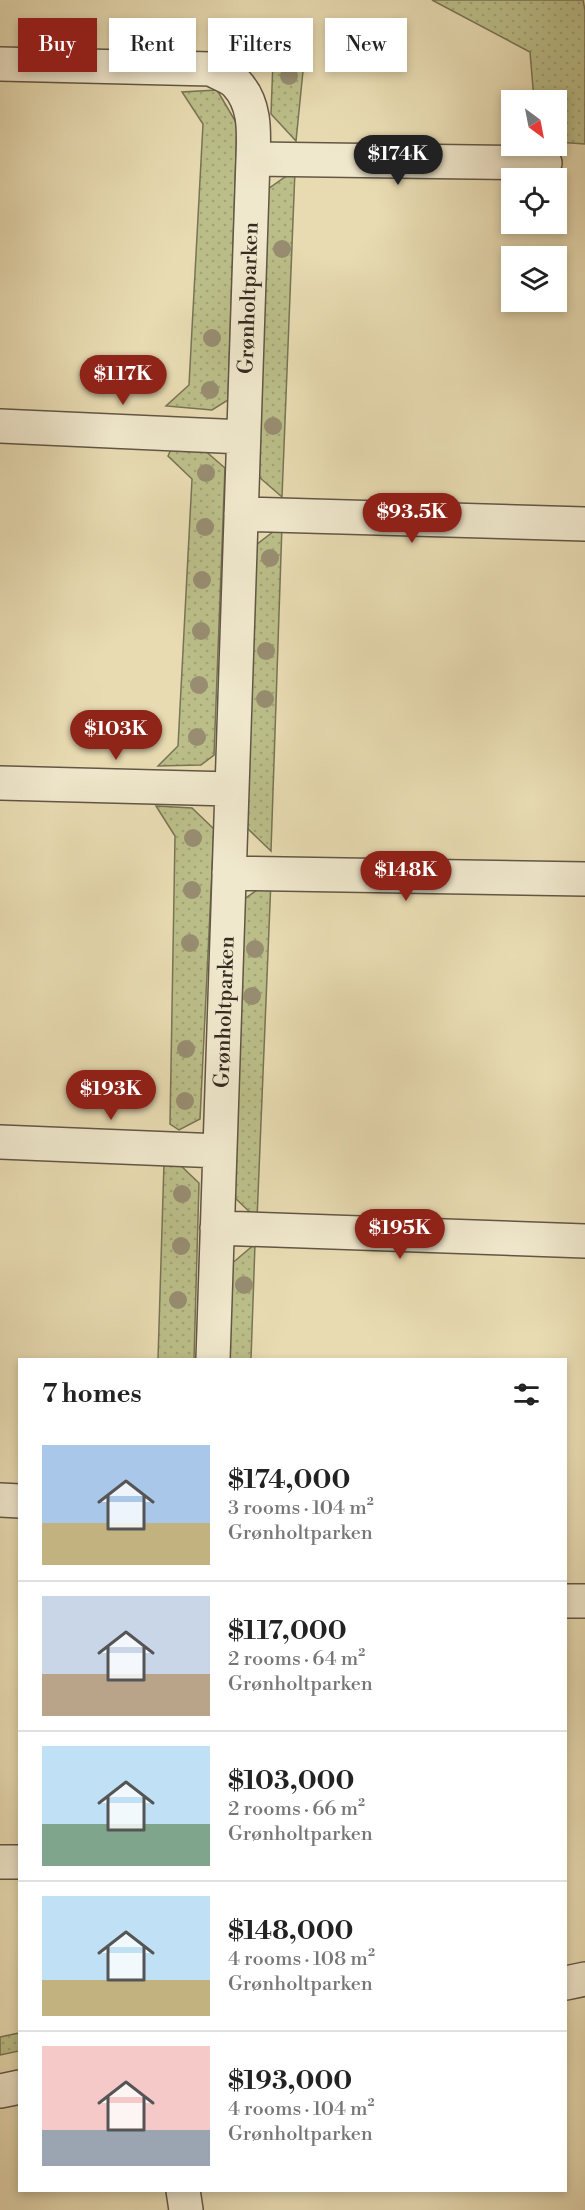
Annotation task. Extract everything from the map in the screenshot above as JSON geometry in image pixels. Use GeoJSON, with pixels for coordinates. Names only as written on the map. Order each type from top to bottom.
{"type":"FeatureCollection","features":[{"type":"Feature","properties":{"kind":"street","name":"Grønholtparken"},"geometry":{"type":"LineString","coordinates":[[0,64],[211,69],[235,81],[251,107],[254,127],[213,1358]]}},
{"type":"Feature","properties":{"kind":"street"},"geometry":{"type":"LineString","coordinates":[[253,159],[545,163]]}},
{"type":"Feature","properties":{"kind":"street"},"geometry":{"type":"LineString","coordinates":[[0,426],[243,437]]}},
{"type":"Feature","properties":{"kind":"street"},"geometry":{"type":"LineString","coordinates":[[241,514],[585,524]]}},
{"type":"Feature","properties":{"kind":"street"},"geometry":{"type":"LineString","coordinates":[[0,783],[231,789]]}},
{"type":"Feature","properties":{"kind":"street"},"geometry":{"type":"LineString","coordinates":[[229,873],[585,879]]}},
{"type":"Feature","properties":{"kind":"street"},"geometry":{"type":"LineString","coordinates":[[0,1142],[220,1151]]}},
{"type":"Feature","properties":{"kind":"street"},"geometry":{"type":"LineString","coordinates":[[217,1228],[585,1241]]}},
{"type":"Feature","properties":{"kind":"street"},"geometry":{"type":"LineString","coordinates":[[0,1500],[18,1501]]}},
{"type":"Feature","properties":{"kind":"street"},"geometry":{"type":"LineString","coordinates":[[567,1601],[585,1602]]}},
{"type":"Feature","properties":{"kind":"street"},"geometry":{"type":"LineString","coordinates":[[0,1862],[18,1862]]}},
{"type":"Feature","properties":{"kind":"street"},"geometry":{"type":"LineString","coordinates":[[567,1983],[585,1979]]}},
{"type":"Feature","properties":{"kind":"street"},"geometry":{"type":"LineString","coordinates":[[0,2091],[18,2087]]}},
{"type":"Feature","properties":{"kind":"street"},"geometry":{"type":"LineString","coordinates":[[183,2192],[186,2210]]}},
{"type":"Feature","properties":{"kind":"green space"},"geometry":{"type":"Polygon","coordinates":[[[432,0],[583,0],[585,10],[585,144],[567,143],[567,90],[533,90],[530,52],[432,0]]]}},
{"type":"Feature","properties":{"kind":"green space"},"geometry":{"type":"Polygon","coordinates":[[[273,72],[303,72],[296,141],[271,114],[273,72]]]}},
{"type":"Feature","properties":{"kind":"green space"},"geometry":{"type":"Polygon","coordinates":[[[217,90],[237,124],[228,400],[212,410],[166,406],[189,385],[203,124],[182,92],[217,90]]]}},
{"type":"Feature","properties":{"kind":"green space"},"geometry":{"type":"Polygon","coordinates":[[[295,170],[282,497],[259,477],[268,189],[295,170]]]}},
{"type":"Feature","properties":{"kind":"green space"},"geometry":{"type":"Polygon","coordinates":[[[172,447],[203,449],[225,468],[214,755],[201,765],[158,766],[178,746],[192,479],[168,456],[172,447]]]}},
{"type":"Feature","properties":{"kind":"green space"},"geometry":{"type":"Polygon","coordinates":[[[282,525],[271,851],[247,828],[256,545],[282,525]]]}},
{"type":"Feature","properties":{"kind":"green space"},"geometry":{"type":"Polygon","coordinates":[[[156,806],[192,808],[214,829],[200,1119],[179,1130],[170,1124],[175,836],[156,806]]]}},
{"type":"Feature","properties":{"kind":"green space"},"geometry":{"type":"Polygon","coordinates":[[[271,880],[257,1219],[235,1198],[243,900],[271,880]]]}},
{"type":"Feature","properties":{"kind":"green space"},"geometry":{"type":"Polygon","coordinates":[[[164,1163],[178,1163],[199,1183],[194,1358],[158,1358],[164,1163]]]}},
{"type":"Feature","properties":{"kind":"green space"},"geometry":{"type":"Polygon","coordinates":[[[255,1244],[251,1358],[227,1358],[230,1265],[255,1244]]]}},
{"type":"Feature","properties":{"kind":"green space"},"geometry":{"type":"Polygon","coordinates":[[[18,2033],[18,2051],[0,2055],[0,2037],[18,2033]]]}}]}
